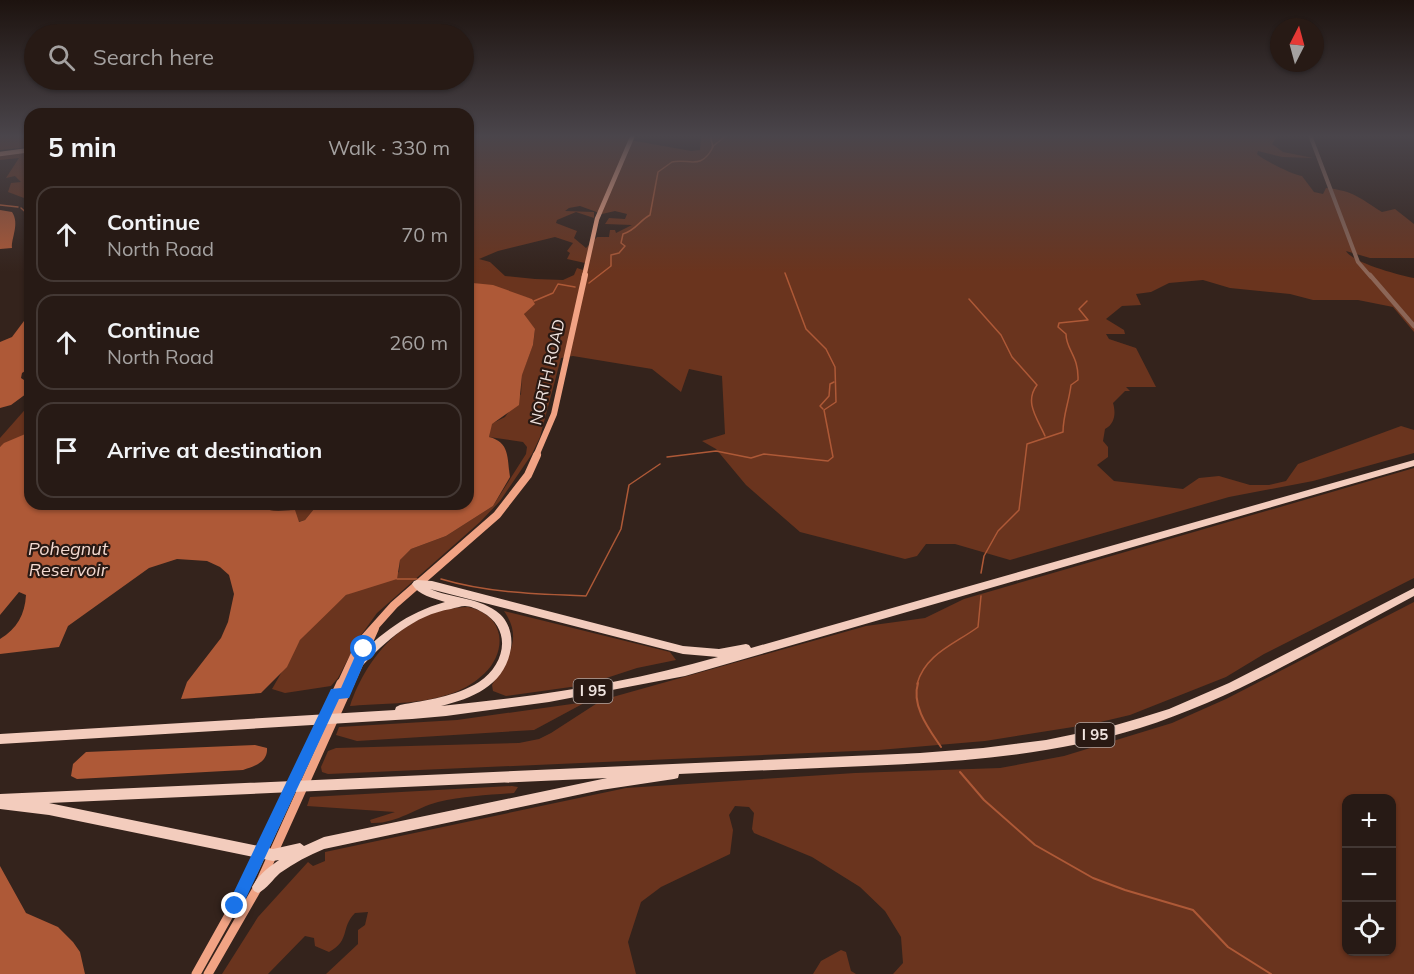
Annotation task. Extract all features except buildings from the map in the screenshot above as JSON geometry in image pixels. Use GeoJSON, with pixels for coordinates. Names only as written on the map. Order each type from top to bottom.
{"type":"FeatureCollection","features":[{"type":"Feature","properties":{"kind":"highway","name":"I 95"},"geometry":{"type":"LineString","coordinates":[[0,739],[470,709],[582,693],[685,671],[1414,463]]}},
{"type":"Feature","properties":{"kind":"highway"},"geometry":{"type":"LineString","coordinates":[[360,717],[458,699],[478,689],[492,676],[507,650],[503,624],[481,606],[425,592],[417,584]]}},
{"type":"Feature","properties":{"kind":"highway"},"geometry":{"type":"LineString","coordinates":[[417,584],[432,585],[701,652],[738,650],[834,628]]}},
{"type":"Feature","properties":{"kind":"highway","name":"I 95"},"geometry":{"type":"LineString","coordinates":[[0,802],[982,754],[1080,738],[1168,713],[1207,697],[1414,592]]}},
{"type":"Feature","properties":{"kind":"highway"},"geometry":{"type":"LineString","coordinates":[[357,664],[403,621],[442,606],[466,602]]}},
{"type":"Feature","properties":{"kind":"highway"},"geometry":{"type":"LineString","coordinates":[[0,802],[49,808],[267,854],[601,784],[746,766]]}},
{"type":"Feature","properties":{"kind":"highway"},"geometry":{"type":"LineString","coordinates":[[258,886],[273,870],[294,855],[324,843]]}},
{"type":"Feature","properties":{"kind":"main road","name":"NORTH ROAD"},"geometry":{"type":"LineString","coordinates":[[196,974],[267,854],[360,644],[394,605],[497,515],[518,490],[538,455],[554,414],[597,219],[614,180]]}},
{"type":"Feature","properties":{"kind":"main road","name":"NORTH ROAD"},"geometry":{"type":"LineString","coordinates":[[340,693],[375,628]]}},
{"type":"Feature","properties":{"kind":"main road","name":"NORTH ROAD"},"geometry":{"type":"LineString","coordinates":[[208,974],[258,886],[267,854]]}},
{"type":"Feature","properties":{"kind":"street"},"geometry":{"type":"LineString","coordinates":[[1327,180],[1358,262],[1414,326]]}},
{"type":"Feature","properties":{"kind":"shaded area"},"geometry":{"type":"Polygon","coordinates":[[[19,180],[24,180],[24,198],[8,192],[11,183],[21,182],[19,180]]]}},
{"type":"Feature","properties":{"kind":"shaded area"},"geometry":{"type":"Polygon","coordinates":[[[474,180],[1305,180],[1314,192],[1323,194],[1326,188],[1344,191],[1382,212],[1395,209],[1414,224],[1414,258],[1370,258],[1346,251],[1357,260],[1367,264],[1414,278],[1414,332],[1393,307],[1358,300],[1313,300],[1290,294],[1230,288],[1203,280],[1169,283],[1151,292],[1136,294],[1141,305],[1122,306],[1106,319],[1124,330],[1125,334],[1106,334],[1109,339],[1136,348],[1156,387],[1126,387],[1130,391],[1125,391],[1113,403],[1114,418],[1105,429],[1103,441],[1108,447],[1108,457],[1097,465],[1114,481],[1183,489],[1199,478],[1219,476],[1250,485],[1269,485],[1286,481],[1298,464],[1401,426],[1414,430],[1414,453],[1313,481],[1229,497],[1010,560],[955,544],[926,544],[917,556],[905,559],[800,532],[746,485],[716,449],[702,441],[725,434],[722,376],[689,369],[681,392],[652,369],[573,356],[561,358],[540,437],[532,454],[500,501],[480,522],[377,613],[359,638],[338,678],[331,686],[285,693],[272,689],[300,640],[346,595],[399,572],[400,560],[411,549],[446,536],[493,506],[526,454],[527,447],[523,442],[489,437],[491,424],[505,417],[521,394],[522,374],[533,345],[535,330],[524,314],[532,299],[474,283],[474,180]],[[580,206],[569,208],[565,211],[594,212],[594,218],[576,212],[557,220],[556,223],[577,231],[574,238],[586,248],[597,237],[609,237],[610,230],[615,230],[616,233],[632,225],[605,224],[609,218],[625,219],[627,214],[615,211],[602,214],[580,206]],[[555,237],[498,251],[479,259],[490,262],[505,276],[563,280],[574,275],[577,268],[583,270],[585,263],[567,259],[570,253],[567,251],[573,243],[555,237]]]}},
{"type":"Feature","properties":{"kind":"shaded area"},"geometry":{"type":"Polygon","coordinates":[[[24,411],[24,435],[0,447],[0,438],[24,411]]]}},
{"type":"Feature","properties":{"kind":"shaded area"},"geometry":{"type":"Polygon","coordinates":[[[1414,468],[1414,578],[1264,654],[1226,677],[1130,715],[1092,724],[985,741],[879,750],[328,774],[322,772],[321,767],[328,751],[336,748],[519,743],[539,739],[602,700],[866,626],[925,618],[964,599],[1414,468]]]}},
{"type":"Feature","properties":{"kind":"shaded area"},"geometry":{"type":"Polygon","coordinates":[[[289,510],[313,510],[305,520],[298,522],[289,510]]]}},
{"type":"Feature","properties":{"kind":"shaded area"},"geometry":{"type":"Polygon","coordinates":[[[1414,602],[1414,974],[893,974],[903,963],[901,937],[885,911],[860,887],[812,857],[754,833],[752,829],[754,813],[749,807],[735,806],[729,815],[733,830],[730,854],[661,887],[641,902],[628,942],[636,974],[326,974],[358,944],[358,930],[365,925],[368,912],[355,913],[350,918],[340,943],[329,952],[315,946],[314,938],[305,936],[268,974],[222,974],[258,917],[308,862],[313,866],[325,861],[325,852],[626,788],[855,773],[1000,768],[1064,756],[1172,723],[1226,699],[1414,602]]]}},
{"type":"Feature","properties":{"kind":"shaded area"},"geometry":{"type":"Polygon","coordinates":[[[468,607],[490,618],[499,636],[496,658],[478,679],[445,696],[407,702],[350,706],[368,668],[394,637],[427,615],[447,609],[468,607]]]}},
{"type":"Feature","properties":{"kind":"shaded area"},"geometry":{"type":"Polygon","coordinates":[[[504,611],[670,652],[676,660],[637,668],[585,685],[506,696],[493,691],[492,685],[508,657],[513,640],[510,621],[504,611]]]}},
{"type":"Feature","properties":{"kind":"shaded area"},"geometry":{"type":"Polygon","coordinates":[[[586,702],[534,730],[357,741],[336,735],[339,727],[457,720],[586,702]]]}},
{"type":"Feature","properties":{"kind":"shaded area"},"geometry":{"type":"Polygon","coordinates":[[[518,787],[514,793],[438,802],[380,823],[371,823],[370,820],[395,812],[307,806],[310,797],[518,787]]]}},
{"type":"Feature","properties":{"kind":"shaded area"},"geometry":{"type":"Polygon","coordinates":[[[841,950],[846,952],[851,971],[856,974],[813,974],[821,961],[841,950]]]}},
{"type":"Feature","properties":{"kind":"water"},"geometry":{"type":"Polygon","coordinates":[[[0,210],[12,212],[14,217],[12,248],[0,249],[0,210]]]}},
{"type":"Feature","properties":{"kind":"water","name":"Pohegnut Reservoir"},"geometry":{"type":"Polygon","coordinates":[[[474,283],[493,285],[532,299],[535,304],[524,314],[535,329],[533,345],[522,375],[519,405],[492,424],[489,437],[496,439],[504,447],[508,457],[510,477],[493,506],[446,536],[411,549],[400,560],[397,579],[346,595],[300,640],[287,667],[261,693],[181,699],[187,682],[221,638],[228,622],[234,594],[229,575],[220,567],[207,561],[177,559],[149,568],[68,626],[59,647],[0,654],[0,639],[11,631],[19,620],[26,595],[19,592],[0,615],[0,447],[4,443],[24,435],[24,510],[295,510],[299,522],[305,520],[313,510],[474,510],[474,283]]]}},
{"type":"Feature","properties":{"kind":"water"},"geometry":{"type":"Polygon","coordinates":[[[24,321],[24,372],[21,378],[24,380],[24,395],[11,405],[0,408],[0,342],[12,337],[24,321]]]}},
{"type":"Feature","properties":{"kind":"water"},"geometry":{"type":"Polygon","coordinates":[[[255,745],[267,748],[267,753],[256,765],[243,770],[77,779],[71,776],[73,764],[86,752],[255,745]]]}},
{"type":"Feature","properties":{"kind":"water"},"geometry":{"type":"Polygon","coordinates":[[[0,866],[26,913],[58,927],[73,942],[80,952],[85,974],[0,974],[0,866]]]}},
{"type":"Feature","properties":{"kind":"waterway"},"geometry":{"type":"LineString","coordinates":[[589,283],[611,266],[611,255],[619,253],[625,246],[621,243],[623,234],[650,215],[656,180]]}},
{"type":"Feature","properties":{"kind":"waterway"},"geometry":{"type":"LineString","coordinates":[[0,205],[18,207]]}},
{"type":"Feature","properties":{"kind":"waterway"},"geometry":{"type":"LineString","coordinates":[[21,208],[24,211]]}},
{"type":"Feature","properties":{"kind":"waterway"},"geometry":{"type":"LineString","coordinates":[[667,457],[716,451],[751,458],[764,454],[828,461],[833,457],[824,410],[836,402],[835,367],[826,349],[806,329],[785,273]]}},
{"type":"Feature","properties":{"kind":"waterway"},"geometry":{"type":"LineString","coordinates":[[534,301],[553,293],[558,284],[575,287]]}},
{"type":"Feature","properties":{"kind":"waterway"},"geometry":{"type":"LineString","coordinates":[[969,299],[1001,335],[1012,357],[1037,385],[1033,391],[1032,404],[1045,436]]}},
{"type":"Feature","properties":{"kind":"waterway"},"geometry":{"type":"LineString","coordinates":[[981,573],[984,556],[998,531],[1019,510],[1027,444],[1063,432],[1071,385],[1078,380],[1078,372],[1066,334],[1058,327],[1059,323],[1088,320],[1079,309],[1087,301]]}},
{"type":"Feature","properties":{"kind":"waterway"},"geometry":{"type":"LineString","coordinates":[[823,409],[820,406],[829,396],[830,384],[834,382]]}},
{"type":"Feature","properties":{"kind":"waterway"},"geometry":{"type":"LineString","coordinates":[[441,579],[495,590],[586,596],[621,529],[629,485],[660,464]]}},
{"type":"Feature","properties":{"kind":"waterway"},"geometry":{"type":"LineString","coordinates":[[397,579],[417,579]]}},
{"type":"Feature","properties":{"kind":"waterway"},"geometry":{"type":"LineString","coordinates":[[917,684],[921,674],[934,657],[978,627],[981,596]]}},
{"type":"Feature","properties":{"kind":"waterway"},"geometry":{"type":"LineString","coordinates":[[918,683],[916,692],[919,709],[941,747]]}},
{"type":"Feature","properties":{"kind":"waterway"},"geometry":{"type":"LineString","coordinates":[[960,772],[984,800],[1035,845],[1093,878],[1193,910],[1228,947],[1271,974]]}},
{"type":"Feature","properties":{"kind":"route"},"geometry":{"type":"LineString","coordinates":[[235,906],[270,837],[335,693],[344,694],[364,649]]}}]}
